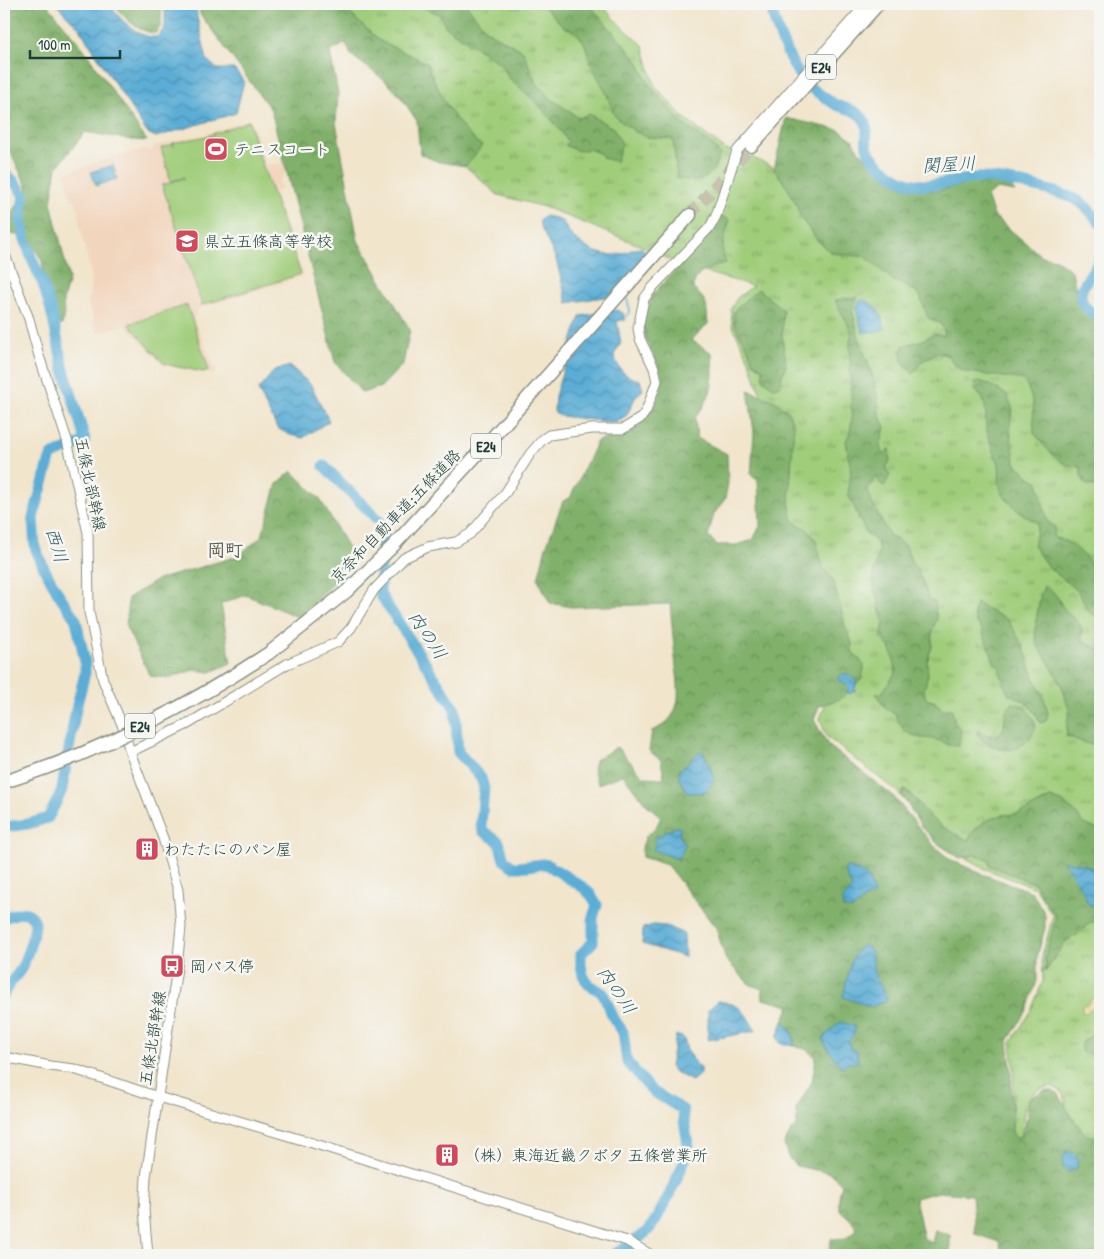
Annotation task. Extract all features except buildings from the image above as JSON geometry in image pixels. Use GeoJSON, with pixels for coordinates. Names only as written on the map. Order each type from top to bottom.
{"type":"FeatureCollection","features":[{"type":"Feature","properties":{"kind":"highway","name":"E24"},"geometry":{"type":"LineString","coordinates":[[748,144],[764,130],[878,4]]}},
{"type":"Feature","properties":{"kind":"highway","name":"京奈和自動車道;五條道路"},"geometry":{"type":"LineString","coordinates":[[4,782],[60,762],[131,731],[197,697],[269,653],[347,591],[421,516],[690,215]]}},
{"type":"Feature","properties":{"kind":"street"},"geometry":{"type":"LineString","coordinates":[[130,752],[188,724],[287,664],[338,642],[351,628],[374,590],[400,562],[420,549],[456,542],[470,534],[506,492],[530,454],[549,435],[592,429],[623,429],[641,418],[646,411],[657,381],[654,368],[640,339],[638,328],[644,299],[710,227],[716,216],[737,151],[748,144],[866,4]]}},
{"type":"Feature","properties":{"kind":"street","name":"五條北部幹線"},"geometry":{"type":"LineString","coordinates":[[4,252],[29,319],[39,356],[67,440],[88,533],[89,612],[103,680],[123,727],[130,752],[164,838],[178,890],[180,926],[177,968],[146,1177],[144,1210],[148,1255]]}},
{"type":"Feature","properties":{"kind":"street"},"geometry":{"type":"LineString","coordinates":[[4,1057],[74,1069],[158,1097],[627,1241],[651,1255]]}},
{"type":"Feature","properties":{"kind":"shaded area","name":"県立五條高等学校"},"geometry":{"type":"Polygon","coordinates":[[[250,119],[265,165],[283,163],[286,171],[279,182],[281,189],[275,195],[303,276],[198,309],[194,319],[217,373],[212,374],[163,364],[124,325],[99,333],[96,332],[88,300],[91,273],[79,221],[81,221],[75,199],[72,200],[65,176],[67,172],[134,151],[145,149],[151,152],[154,145],[206,134],[250,119]]]}},
{"type":"Feature","properties":{"kind":"green space"},"geometry":{"type":"Polygon","coordinates":[[[4,4],[47,4],[83,48],[147,141],[85,132],[57,167],[51,202],[69,279],[63,301],[64,316],[62,325],[54,325],[48,307],[42,261],[28,237],[6,233],[12,213],[28,189],[13,157],[4,144],[4,4]]]}},
{"type":"Feature","properties":{"kind":"green space"},"geometry":{"type":"Polygon","coordinates":[[[114,4],[161,4],[161,25],[156,33],[144,30],[127,19],[114,4]]]}},
{"type":"Feature","properties":{"kind":"green space"},"geometry":{"type":"Polygon","coordinates":[[[199,4],[339,4],[380,41],[427,63],[437,86],[456,119],[472,138],[482,146],[466,166],[439,162],[420,154],[417,121],[395,88],[351,55],[346,43],[330,52],[338,94],[336,123],[358,241],[410,330],[403,364],[381,387],[362,393],[335,362],[271,110],[200,14],[199,4]]]}},
{"type":"Feature","properties":{"kind":"green space"},"geometry":{"type":"Polygon","coordinates":[[[226,4],[601,4],[620,25],[643,45],[655,86],[686,120],[726,150],[749,156],[773,167],[798,202],[868,253],[933,294],[928,318],[950,328],[1034,376],[1100,465],[1100,1146],[1096,1147],[1073,1125],[1068,1118],[1064,1096],[1051,1086],[1042,1089],[1030,1097],[1025,1110],[1021,1135],[1015,1137],[1012,1132],[1014,1069],[1011,1042],[1030,1013],[1043,981],[1042,956],[1053,916],[1035,888],[983,868],[950,849],[896,791],[827,737],[820,719],[832,686],[784,539],[762,399],[750,362],[732,325],[731,309],[737,298],[753,286],[680,265],[644,247],[544,207],[498,195],[464,165],[348,41],[226,4]]]}},
{"type":"Feature","properties":{"kind":"green space"},"geometry":{"type":"Polygon","coordinates":[[[417,4],[466,4],[486,30],[523,51],[535,81],[550,98],[579,118],[589,114],[613,128],[622,144],[616,162],[604,158],[599,153],[589,149],[579,151],[566,146],[568,141],[557,126],[536,102],[508,77],[502,65],[446,27],[440,15],[417,4]]]}},
{"type":"Feature","properties":{"kind":"green space"},"geometry":{"type":"Polygon","coordinates":[[[542,4],[589,4],[637,60],[651,87],[682,123],[713,146],[720,154],[713,169],[705,178],[693,181],[677,178],[673,139],[645,137],[624,124],[614,115],[607,95],[592,66],[584,42],[575,31],[564,27],[542,4]]]}},
{"type":"Feature","properties":{"kind":"green space"},"geometry":{"type":"Polygon","coordinates":[[[786,118],[839,130],[852,139],[859,151],[888,178],[904,187],[935,191],[977,182],[1009,185],[1015,192],[997,189],[987,196],[994,216],[1041,256],[1056,259],[1072,271],[1077,296],[1082,309],[1100,319],[1100,495],[1094,486],[1085,484],[1081,476],[1081,468],[1069,466],[1060,461],[1034,433],[1033,402],[1025,380],[966,372],[957,368],[947,355],[936,353],[921,362],[913,374],[907,368],[902,359],[903,346],[923,340],[933,334],[945,335],[941,324],[928,318],[919,293],[893,280],[866,257],[832,253],[817,240],[800,217],[797,206],[787,187],[774,169],[786,118]]]}},
{"type":"Feature","properties":{"kind":"green space"},"geometry":{"type":"Polygon","coordinates":[[[249,121],[301,274],[202,305],[162,185],[185,178],[171,181],[161,148],[173,144],[174,147],[173,143],[207,136],[249,121]]]}},
{"type":"Feature","properties":{"kind":"green space"},"geometry":{"type":"Polygon","coordinates":[[[721,216],[730,220],[723,247],[726,263],[700,274],[696,278],[693,289],[702,297],[707,308],[708,324],[691,340],[712,353],[713,363],[713,380],[709,395],[695,418],[697,438],[727,454],[728,483],[725,499],[714,514],[708,536],[717,545],[736,545],[753,540],[760,526],[758,481],[751,475],[754,432],[748,390],[775,401],[788,411],[794,426],[789,502],[793,521],[808,530],[816,540],[823,567],[833,580],[846,629],[852,643],[852,651],[864,665],[862,679],[840,699],[819,706],[814,720],[828,745],[894,797],[934,846],[949,859],[982,874],[1032,892],[1045,914],[1045,928],[1037,957],[1037,981],[1026,1012],[1008,1041],[1011,1070],[1012,1131],[1015,1139],[1022,1136],[1029,1098],[1046,1090],[1052,1090],[1058,1093],[1072,1118],[1087,1136],[1100,1135],[1100,1255],[1003,1255],[999,1242],[975,1234],[972,1195],[939,1192],[915,1198],[924,1239],[932,1243],[935,1230],[950,1235],[950,1255],[829,1255],[831,1239],[846,1238],[857,1230],[839,1208],[839,1195],[842,1184],[830,1173],[796,1166],[788,1157],[784,1144],[791,1131],[797,1125],[796,1109],[812,1082],[816,1057],[805,1049],[794,1046],[792,1032],[783,1021],[790,1006],[763,999],[762,989],[749,984],[726,960],[716,928],[667,865],[642,857],[642,847],[646,836],[656,827],[661,817],[645,803],[623,775],[598,784],[593,769],[595,760],[617,747],[644,777],[664,778],[661,760],[649,751],[652,731],[671,718],[678,700],[678,680],[670,604],[571,607],[550,603],[538,579],[546,547],[563,501],[570,498],[597,441],[621,437],[632,432],[647,417],[658,399],[662,379],[644,331],[647,307],[653,294],[712,230],[721,216]]]}},
{"type":"Feature","properties":{"kind":"green space"},"geometry":{"type":"Polygon","coordinates":[[[758,289],[783,310],[782,334],[786,365],[779,386],[773,387],[763,379],[763,369],[753,362],[746,344],[734,323],[734,311],[758,289]]]}},
{"type":"Feature","properties":{"kind":"green space"},"geometry":{"type":"Polygon","coordinates":[[[858,297],[852,310],[859,338],[872,375],[879,414],[885,427],[880,447],[883,455],[889,448],[890,460],[886,469],[890,475],[884,487],[875,476],[868,490],[872,503],[889,535],[906,546],[929,600],[934,601],[937,619],[932,630],[932,647],[927,662],[928,675],[924,690],[926,699],[934,701],[942,709],[952,709],[954,721],[961,730],[959,746],[917,737],[909,733],[899,724],[896,716],[883,705],[876,694],[882,693],[896,672],[892,653],[888,645],[881,638],[884,623],[874,588],[874,571],[879,550],[877,542],[866,533],[848,494],[851,471],[846,441],[852,419],[850,342],[852,332],[835,300],[858,297]]]}},
{"type":"Feature","properties":{"kind":"green space"},"geometry":{"type":"Polygon","coordinates":[[[187,305],[209,370],[203,372],[163,363],[129,324],[187,305]]]}},
{"type":"Feature","properties":{"kind":"green space"},"geometry":{"type":"Polygon","coordinates":[[[979,381],[1007,395],[1013,410],[1010,430],[1015,463],[1038,482],[1047,521],[1055,527],[1053,537],[1073,545],[1083,554],[1096,572],[1100,573],[1100,618],[1089,612],[1077,590],[1048,567],[1034,547],[1038,523],[1016,508],[1002,493],[999,484],[999,464],[989,439],[984,402],[975,390],[974,383],[979,381]]]}},
{"type":"Feature","properties":{"kind":"green space"},"geometry":{"type":"Polygon","coordinates":[[[292,471],[320,499],[355,560],[300,618],[246,595],[221,604],[231,663],[211,672],[194,670],[168,678],[150,676],[126,627],[128,598],[157,580],[238,556],[262,536],[277,484],[292,471]]]}},
{"type":"Feature","properties":{"kind":"green space"},"geometry":{"type":"Polygon","coordinates":[[[1044,586],[1056,595],[1063,608],[1078,622],[1082,640],[1100,649],[1100,748],[1066,736],[1069,709],[1062,687],[1037,645],[1035,631],[1039,601],[1044,586]]]}},
{"type":"Feature","properties":{"kind":"green space"},"geometry":{"type":"Polygon","coordinates":[[[976,603],[1008,620],[1023,646],[1034,678],[1043,695],[1048,713],[1046,721],[1041,723],[1028,704],[1008,694],[999,666],[995,664],[981,628],[975,619],[976,603]]]}},
{"type":"Feature","properties":{"kind":"green space"},"geometry":{"type":"Polygon","coordinates":[[[1013,703],[1021,705],[1033,718],[1036,726],[1032,735],[1022,745],[1008,750],[995,747],[982,740],[977,734],[979,730],[990,735],[1000,734],[1004,727],[1007,709],[1013,703]]]}},
{"type":"Feature","properties":{"kind":"green space"},"geometry":{"type":"Polygon","coordinates":[[[904,790],[911,795],[930,817],[950,831],[968,840],[978,827],[991,819],[1026,811],[1050,798],[1062,802],[1075,812],[1083,823],[1100,831],[1100,922],[1091,922],[1077,935],[1065,942],[1046,971],[1045,957],[1056,917],[1034,883],[990,866],[989,860],[975,855],[960,858],[937,843],[921,826],[901,794],[904,790]]]}},
{"type":"Feature","properties":{"kind":"green space"},"geometry":{"type":"Polygon","coordinates":[[[1100,1014],[1100,1057],[1081,1051],[1081,1043],[1093,1034],[1100,1014]]]}},
{"type":"Feature","properties":{"kind":"sand"},"geometry":{"type":"Polygon","coordinates":[[[1100,996],[1100,1006],[1092,1008],[1086,1013],[1082,1012],[1082,1005],[1088,1004],[1092,998],[1098,999],[1100,996]]]}},
{"type":"Feature","properties":{"kind":"water"},"geometry":{"type":"Polygon","coordinates":[[[56,4],[109,4],[135,31],[146,36],[158,37],[165,27],[165,4],[196,4],[197,17],[207,60],[217,69],[234,69],[244,81],[236,113],[156,137],[147,133],[79,28],[56,4]]]}},
{"type":"Feature","properties":{"kind":"water"},"geometry":{"type":"Polygon","coordinates":[[[113,165],[117,179],[96,186],[91,172],[113,165]]]}},
{"type":"Feature","properties":{"kind":"water"},"geometry":{"type":"Polygon","coordinates":[[[545,216],[556,218],[563,222],[572,236],[594,251],[612,255],[642,248],[654,262],[628,293],[567,303],[556,259],[540,226],[540,220],[545,216]]]}},
{"type":"Feature","properties":{"kind":"water"},"geometry":{"type":"Polygon","coordinates":[[[864,300],[872,304],[878,311],[885,329],[863,333],[856,309],[860,301],[864,300]]]}},
{"type":"Feature","properties":{"kind":"water"},"geometry":{"type":"Polygon","coordinates":[[[617,310],[623,313],[626,320],[617,321],[621,343],[614,355],[618,365],[626,375],[640,380],[643,390],[636,396],[627,415],[616,423],[561,416],[554,412],[555,396],[580,316],[617,310]]]}},
{"type":"Feature","properties":{"kind":"water"},"geometry":{"type":"Polygon","coordinates":[[[290,366],[311,385],[329,421],[303,438],[290,435],[277,428],[258,390],[274,371],[290,366]]]}},
{"type":"Feature","properties":{"kind":"water"},"geometry":{"type":"Polygon","coordinates":[[[848,674],[856,681],[855,691],[849,694],[847,692],[847,685],[838,680],[839,676],[848,674]]]}},
{"type":"Feature","properties":{"kind":"water"},"geometry":{"type":"Polygon","coordinates":[[[699,752],[704,753],[714,778],[707,790],[698,793],[688,793],[679,779],[680,770],[699,752]]]}},
{"type":"Feature","properties":{"kind":"water"},"geometry":{"type":"Polygon","coordinates":[[[675,827],[681,829],[679,835],[685,845],[678,859],[653,850],[657,836],[661,836],[666,830],[672,830],[675,827]]]}},
{"type":"Feature","properties":{"kind":"water"},"geometry":{"type":"Polygon","coordinates":[[[1063,861],[1086,865],[1100,873],[1100,906],[1089,905],[1083,891],[1063,861]]]}},
{"type":"Feature","properties":{"kind":"water"},"geometry":{"type":"Polygon","coordinates":[[[846,867],[858,870],[865,875],[874,895],[866,898],[852,910],[843,908],[842,900],[852,888],[845,872],[846,867]]]}},
{"type":"Feature","properties":{"kind":"water"},"geometry":{"type":"Polygon","coordinates":[[[653,925],[667,926],[684,934],[685,957],[642,944],[643,928],[653,925]]]}},
{"type":"Feature","properties":{"kind":"water"},"geometry":{"type":"Polygon","coordinates":[[[860,946],[867,947],[872,954],[874,973],[887,1000],[871,1007],[843,997],[851,961],[860,946]]]}},
{"type":"Feature","properties":{"kind":"water"},"geometry":{"type":"Polygon","coordinates":[[[718,1001],[733,1004],[742,1010],[756,1031],[708,1040],[708,1010],[718,1001]]]}},
{"type":"Feature","properties":{"kind":"water"},"geometry":{"type":"Polygon","coordinates":[[[783,1021],[792,1032],[794,1046],[780,1043],[777,1037],[783,1021]]]}},
{"type":"Feature","properties":{"kind":"water"},"geometry":{"type":"Polygon","coordinates":[[[840,1022],[855,1026],[854,1034],[849,1041],[851,1050],[857,1051],[858,1062],[849,1063],[841,1067],[824,1043],[823,1038],[840,1022]]]}},
{"type":"Feature","properties":{"kind":"water"},"geometry":{"type":"Polygon","coordinates":[[[676,1035],[684,1038],[688,1053],[700,1068],[700,1074],[692,1081],[673,1071],[670,1066],[676,1035]]]}},
{"type":"Feature","properties":{"kind":"water"},"geometry":{"type":"Polygon","coordinates":[[[1066,1151],[1076,1154],[1078,1163],[1077,1168],[1069,1172],[1064,1169],[1062,1162],[1066,1151]]]}},
{"type":"Feature","properties":{"kind":"waterway","name":"関屋川"},"geometry":{"type":"LineString","coordinates":[[771,4],[783,43],[803,80],[833,103],[854,111],[862,118],[867,126],[866,140],[868,150],[875,160],[891,174],[903,181],[917,185],[934,185],[976,178],[998,179],[1029,185],[1059,193],[1079,201],[1100,223]]}},
{"type":"Feature","properties":{"kind":"waterway","name":"西川"},"geometry":{"type":"LineString","coordinates":[[4,173],[14,181],[24,195],[21,218],[24,236],[51,310],[64,370],[85,439],[84,442],[52,455],[33,518],[35,547],[58,593],[76,620],[85,662],[85,673],[76,709],[62,789],[48,818],[28,824],[4,827]]}},
{"type":"Feature","properties":{"kind":"waterway","name":"関屋川"},"geometry":{"type":"LineString","coordinates":[[1100,257],[1081,293],[1084,305],[1091,312],[1100,316]]}},
{"type":"Feature","properties":{"kind":"waterway"},"geometry":{"type":"LineString","coordinates":[[626,295],[630,310],[627,316]]}},
{"type":"Feature","properties":{"kind":"waterway","name":"内の川"},"geometry":{"type":"LineString","coordinates":[[324,466],[383,525],[380,594],[455,709],[458,752],[481,778],[484,788],[481,825],[483,831],[499,842],[504,860],[513,867],[548,865],[584,888],[591,895],[597,905],[593,917],[593,942],[581,954],[583,975],[588,984],[603,993],[614,1019],[623,1032],[627,1062],[652,1091],[683,1110],[688,1148],[672,1189],[650,1228],[638,1239],[613,1255]]}},
{"type":"Feature","properties":{"kind":"waterway","name":"西川"},"geometry":{"type":"LineString","coordinates":[[4,918],[18,913],[26,913],[30,914],[35,924],[32,940],[23,965],[4,994]]}},
{"type":"Feature","properties":{"kind":"tunnel"},"geometry":{"type":"LineString","coordinates":[[690,215],[751,146]]}},
{"type":"Feature","properties":{"kind":"place","name":"テニスコート"},"geometry":{"type":"Point","coordinates":[216,149]}},
{"type":"Feature","properties":{"kind":"place","name":"県立五條高等学校"},"geometry":{"type":"Point","coordinates":[187,241]}},
{"type":"Feature","properties":{"kind":"place","name":"わたたにのパン屋"},"geometry":{"type":"Point","coordinates":[147,849]}},
{"type":"Feature","properties":{"kind":"place","name":"岡バス停"},"geometry":{"type":"Point","coordinates":[172,966]}},
{"type":"Feature","properties":{"kind":"place","name":"（株）東海近畿クボタ 五條営業所"},"geometry":{"type":"Point","coordinates":[447,1155]}},
{"type":"Feature","properties":{"kind":"district","name":"岡町"},"geometry":{"type":"Point","coordinates":[225,549]}}]}
